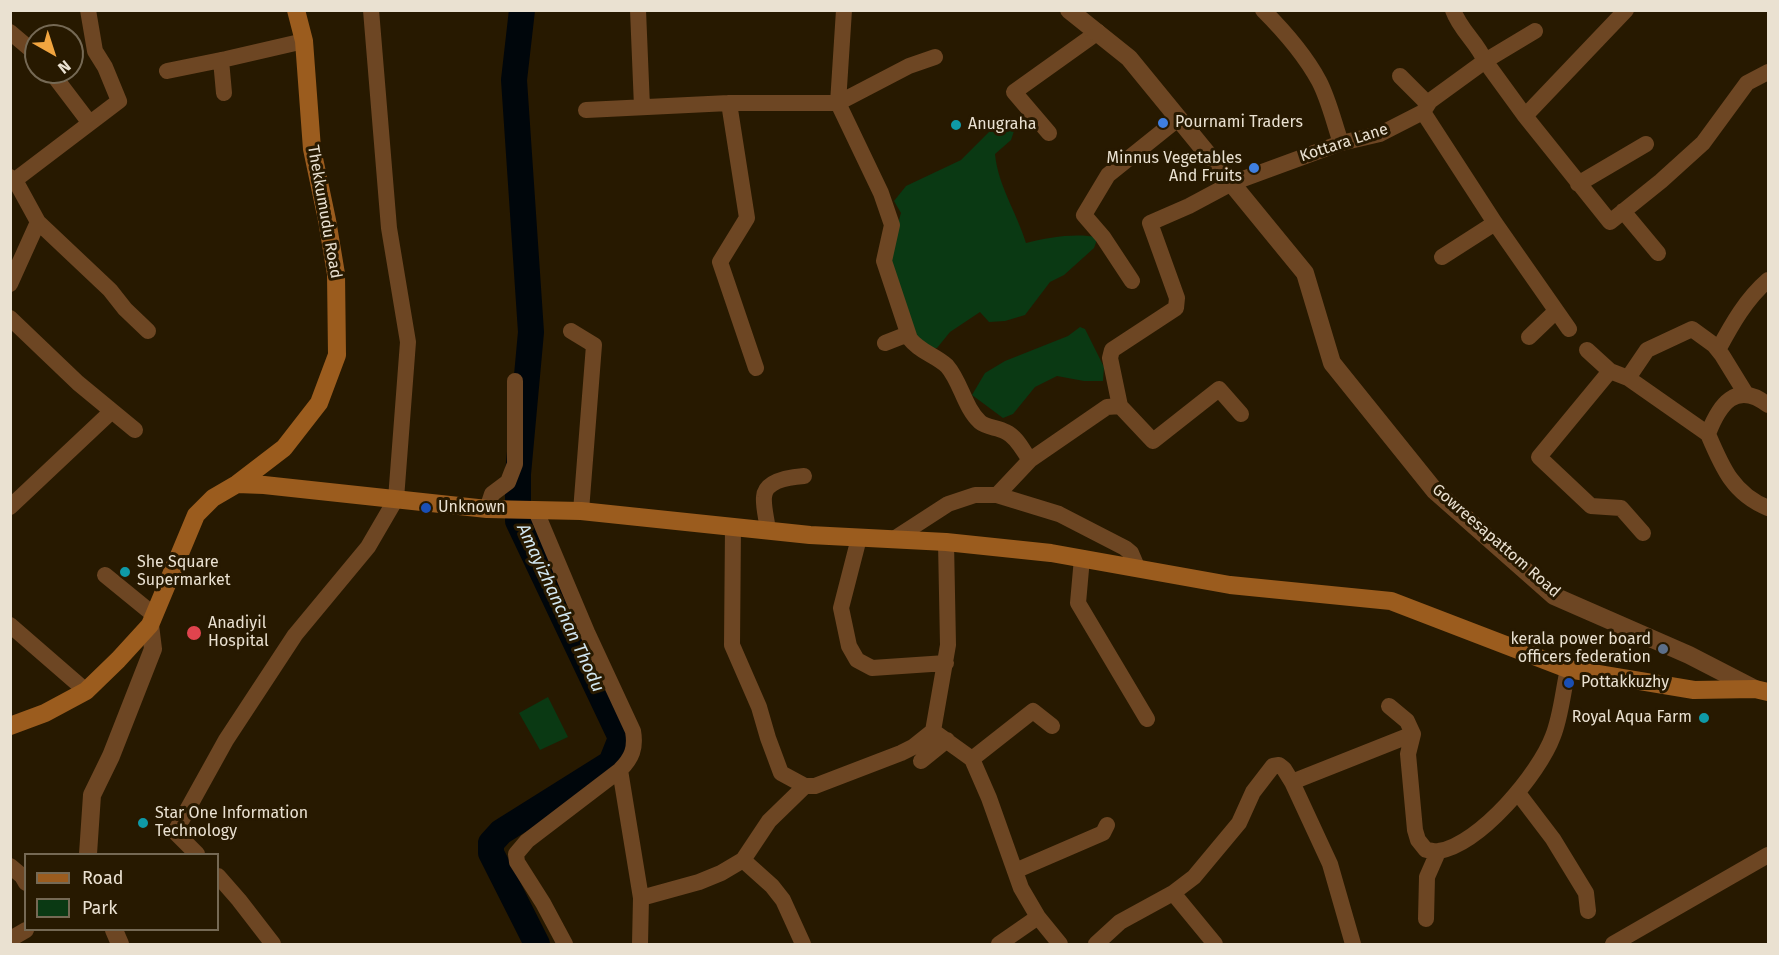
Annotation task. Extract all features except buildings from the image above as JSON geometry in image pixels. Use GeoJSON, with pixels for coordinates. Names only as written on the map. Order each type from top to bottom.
{"type":"FeatureCollection","features":[{"type":"Feature","properties":{"kind":"main road","name":"Thekkumudu Road"},"geometry":{"type":"LineString","coordinates":[[10,726],[45,713],[86,691],[118,660],[152,620],[196,515],[213,498],[237,484],[284,448],[319,403],[337,355],[336,274],[312,149],[304,40],[296,10]]}},
{"type":"Feature","properties":{"kind":"main road"},"geometry":{"type":"LineString","coordinates":[[237,484],[487,509],[581,511],[768,531],[993,545],[1137,567],[1230,585],[1391,601],[1568,669],[1694,690],[1762,691]]}},
{"type":"Feature","properties":{"kind":"street"},"geometry":{"type":"LineString","coordinates":[[88,10],[95,51],[105,67],[119,101],[103,115],[89,122],[13,178],[38,222],[110,290],[125,309],[148,331]]}},
{"type":"Feature","properties":{"kind":"street"},"geometry":{"type":"LineString","coordinates":[[195,853],[175,832],[226,740],[295,635],[368,546],[396,499],[408,342],[389,228],[371,10]]}},
{"type":"Feature","properties":{"kind":"street"},"geometry":{"type":"LineString","coordinates":[[638,10],[642,107]]}},
{"type":"Feature","properties":{"kind":"street"},"geometry":{"type":"LineString","coordinates":[[844,10],[838,103],[881,194],[892,225],[884,261],[908,334],[917,348],[948,368],[983,425],[1006,432],[1015,438],[1030,460]]}},
{"type":"Feature","properties":{"kind":"street"},"geometry":{"type":"LineString","coordinates":[[1263,10],[1315,75],[1341,143]]}},
{"type":"Feature","properties":{"kind":"street"},"geometry":{"type":"LineString","coordinates":[[1525,116],[1626,10]]}},
{"type":"Feature","properties":{"kind":"street"},"geometry":{"type":"LineString","coordinates":[[1455,12],[1457,21],[1480,49],[1485,62],[1578,184],[1610,222],[1661,182],[1703,143],[1747,83],[1768,72]]}},
{"type":"Feature","properties":{"kind":"street"},"geometry":{"type":"LineString","coordinates":[[1078,13],[1129,58],[1232,183]]}},
{"type":"Feature","properties":{"kind":"street"},"geometry":{"type":"LineString","coordinates":[[10,32],[24,44]]}},
{"type":"Feature","properties":{"kind":"street"},"geometry":{"type":"LineString","coordinates":[[1049,133],[1014,92],[1098,32]]}},
{"type":"Feature","properties":{"kind":"street","name":"Kottara Lane"},"geometry":{"type":"LineString","coordinates":[[1120,406],[1110,358],[1112,350],[1176,308],[1177,298],[1150,223],[1189,206],[1232,183],[1341,143],[1380,134],[1426,108],[1431,100],[1485,62],[1535,32]]}},
{"type":"Feature","properties":{"kind":"street"},"geometry":{"type":"LineString","coordinates":[[167,71],[304,40]]}},
{"type":"Feature","properties":{"kind":"street"},"geometry":{"type":"LineString","coordinates":[[586,110],[729,103],[838,103],[909,66],[935,57]]}},
{"type":"Feature","properties":{"kind":"street"},"geometry":{"type":"LineString","coordinates":[[221,60],[224,93]]}},
{"type":"Feature","properties":{"kind":"street"},"geometry":{"type":"LineString","coordinates":[[1400,76],[1426,108],[1495,223],[1569,329]]}},
{"type":"Feature","properties":{"kind":"street"},"geometry":{"type":"LineString","coordinates":[[60,84],[89,122]]}},
{"type":"Feature","properties":{"kind":"street"},"geometry":{"type":"LineString","coordinates":[[729,103],[747,218],[720,262],[756,368]]}},
{"type":"Feature","properties":{"kind":"street"},"geometry":{"type":"LineString","coordinates":[[1132,281],[1103,237],[1084,215],[1108,175],[1179,118]]}},
{"type":"Feature","properties":{"kind":"street"},"geometry":{"type":"LineString","coordinates":[[1578,184],[1646,144]]}},
{"type":"Feature","properties":{"kind":"street","name":"Gowreesapattom Road"},"geometry":{"type":"LineString","coordinates":[[1232,183],[1305,273],[1332,363],[1436,491],[1554,596],[1689,655],[1762,691]]}},
{"type":"Feature","properties":{"kind":"street"},"geometry":{"type":"LineString","coordinates":[[1623,211],[1658,254]]}},
{"type":"Feature","properties":{"kind":"street"},"geometry":{"type":"LineString","coordinates":[[10,284],[38,222]]}},
{"type":"Feature","properties":{"kind":"street"},"geometry":{"type":"LineString","coordinates":[[1442,257],[1495,223]]}},
{"type":"Feature","properties":{"kind":"street"},"geometry":{"type":"LineString","coordinates":[[1718,350],[1738,315],[1768,280]]}},
{"type":"Feature","properties":{"kind":"street"},"geometry":{"type":"LineString","coordinates":[[1529,337],[1556,312]]}},
{"type":"Feature","properties":{"kind":"street"},"geometry":{"type":"LineString","coordinates":[[10,318],[78,384],[135,430]]}},
{"type":"Feature","properties":{"kind":"street"},"geometry":{"type":"LineString","coordinates":[[1628,378],[1647,350],[1692,329],[1718,350],[1746,394]]}},
{"type":"Feature","properties":{"kind":"street"},"geometry":{"type":"LineString","coordinates":[[571,331],[594,345],[581,511]]}},
{"type":"Feature","properties":{"kind":"street"},"geometry":{"type":"LineString","coordinates":[[885,343],[908,334]]}},
{"type":"Feature","properties":{"kind":"street"},"geometry":{"type":"LineString","coordinates":[[1587,350],[1610,371],[1628,378],[1708,434],[1730,481],[1755,503],[1768,508]]}},
{"type":"Feature","properties":{"kind":"street"},"geometry":{"type":"LineString","coordinates":[[1610,371],[1539,457],[1591,506],[1621,508],[1643,533]]}},
{"type":"Feature","properties":{"kind":"street"},"geometry":{"type":"LineString","coordinates":[[487,509],[492,494],[508,482],[515,464],[515,381]]}},
{"type":"Feature","properties":{"kind":"street"},"geometry":{"type":"LineString","coordinates":[[997,495],[1030,460],[1107,407],[1120,406],[1153,441],[1219,389],[1241,414]]}},
{"type":"Feature","properties":{"kind":"street"},"geometry":{"type":"LineString","coordinates":[[1708,434],[1716,412],[1734,396],[1746,394],[1761,399],[1768,405]]}},
{"type":"Feature","properties":{"kind":"street"},"geometry":{"type":"LineString","coordinates":[[10,507],[112,411]]}},
{"type":"Feature","properties":{"kind":"street"},"geometry":{"type":"LineString","coordinates":[[768,531],[764,495],[770,486],[788,477],[804,476]]}},
{"type":"Feature","properties":{"kind":"street"},"geometry":{"type":"LineString","coordinates":[[894,539],[948,504],[975,495],[997,495],[1059,514],[1125,548],[1131,553],[1137,567]]}},
{"type":"Feature","properties":{"kind":"street"},"geometry":{"type":"LineString","coordinates":[[532,511],[633,731],[634,751],[620,770],[527,841],[516,854],[518,862],[565,945]]}},
{"type":"Feature","properties":{"kind":"street"},"geometry":{"type":"LineString","coordinates":[[733,527],[732,645],[759,707],[781,773],[805,786],[815,786],[940,736]]}},
{"type":"Feature","properties":{"kind":"street"},"geometry":{"type":"LineString","coordinates":[[859,538],[842,608],[849,646],[857,660],[872,668],[946,663]]}},
{"type":"Feature","properties":{"kind":"street"},"geometry":{"type":"LineString","coordinates":[[921,761],[940,736],[948,645],[946,542]]}},
{"type":"Feature","properties":{"kind":"street"},"geometry":{"type":"LineString","coordinates":[[1082,558],[1078,603],[1147,719]]}},
{"type":"Feature","properties":{"kind":"street"},"geometry":{"type":"LineString","coordinates":[[88,853],[92,795],[111,756],[153,649],[152,620],[105,575]]}},
{"type":"Feature","properties":{"kind":"street"},"geometry":{"type":"LineString","coordinates":[[10,625],[86,691]]}},
{"type":"Feature","properties":{"kind":"street"},"geometry":{"type":"LineString","coordinates":[[1389,706],[1407,721],[1413,734],[1408,754],[1415,830],[1418,840],[1426,850],[1438,852],[1481,829],[1518,793],[1538,768],[1554,736],[1568,669]]}},
{"type":"Feature","properties":{"kind":"street"},"geometry":{"type":"LineString","coordinates":[[972,759],[1033,711],[1052,726]]}},
{"type":"Feature","properties":{"kind":"street"},"geometry":{"type":"LineString","coordinates":[[1292,782],[1413,734]]}},
{"type":"Feature","properties":{"kind":"street"},"geometry":{"type":"LineString","coordinates":[[940,736],[972,759],[989,798],[1021,888],[1038,917],[1060,945]]}},
{"type":"Feature","properties":{"kind":"street"},"geometry":{"type":"LineString","coordinates":[[1095,945],[1120,922],[1173,893],[1194,877],[1239,823],[1253,792],[1273,766],[1279,765],[1292,782],[1330,864],[1353,945]]}},
{"type":"Feature","properties":{"kind":"street"},"geometry":{"type":"LineString","coordinates":[[620,770],[641,898],[640,945]]}},
{"type":"Feature","properties":{"kind":"street"},"geometry":{"type":"LineString","coordinates":[[641,898],[699,882],[743,860],[769,821],[805,786]]}},
{"type":"Feature","properties":{"kind":"street"},"geometry":{"type":"LineString","coordinates":[[1518,793],[1553,839],[1586,893],[1588,911]]}},
{"type":"Feature","properties":{"kind":"street"},"geometry":{"type":"LineString","coordinates":[[1015,872],[1103,833],[1107,825]]}},
{"type":"Feature","properties":{"kind":"street"},"geometry":{"type":"LineString","coordinates":[[1426,919],[1427,877],[1438,852]]}},
{"type":"Feature","properties":{"kind":"street"},"geometry":{"type":"LineString","coordinates":[[1613,945],[1768,855]]}},
{"type":"Feature","properties":{"kind":"street"},"geometry":{"type":"LineString","coordinates":[[743,860],[772,886],[783,900],[803,945]]}},
{"type":"Feature","properties":{"kind":"street"},"geometry":{"type":"LineString","coordinates":[[10,866],[24,880]]}},
{"type":"Feature","properties":{"kind":"street"},"geometry":{"type":"LineString","coordinates":[[219,877],[273,945]]}},
{"type":"Feature","properties":{"kind":"street"},"geometry":{"type":"LineString","coordinates":[[1173,893],[1215,945]]}},
{"type":"Feature","properties":{"kind":"street"},"geometry":{"type":"LineString","coordinates":[[999,945],[1038,917]]}},
{"type":"Feature","properties":{"kind":"street"},"geometry":{"type":"LineString","coordinates":[[10,942],[24,931]]}},
{"type":"Feature","properties":{"kind":"street"},"geometry":{"type":"LineString","coordinates":[[114,931],[120,945]]}},
{"type":"Feature","properties":{"kind":"green space"},"geometry":{"type":"Polygon","coordinates":[[[995,126],[1014,131],[1011,140],[995,154],[1000,177],[1026,243],[1062,236],[1098,237],[1094,248],[1064,275],[1050,282],[1025,315],[1005,321],[989,322],[980,312],[950,332],[937,348],[919,348],[891,293],[891,248],[901,213],[894,201],[906,186],[961,160],[995,126]]]}},
{"type":"Feature","properties":{"kind":"green space"},"geometry":{"type":"Polygon","coordinates":[[[1080,327],[1085,329],[1104,367],[1103,381],[1084,381],[1057,376],[1035,387],[1013,414],[1003,418],[972,395],[985,373],[1005,361],[1068,336],[1080,327]]]}},
{"type":"Feature","properties":{"kind":"green space"},"geometry":{"type":"Polygon","coordinates":[[[548,697],[568,737],[540,750],[519,713],[548,697]]]}},
{"type":"Feature","properties":{"kind":"waterway","name":"Amayizhanchan Thodu"},"geometry":{"type":"LineString","coordinates":[[522,10],[514,80],[531,332],[518,474],[518,521],[621,738],[611,763],[501,832],[491,843],[491,853],[537,944]]}},
{"type":"Feature","properties":{"kind":"place","name":"Pournami Traders"},"geometry":{"type":"Point","coordinates":[1163,123]}},
{"type":"Feature","properties":{"kind":"place","name":"Anugraha"},"geometry":{"type":"Point","coordinates":[956,125]}},
{"type":"Feature","properties":{"kind":"place","name":"Minnus Vegetables And Fruits"},"geometry":{"type":"Point","coordinates":[1254,168]}},
{"type":"Feature","properties":{"kind":"place","name":"Unknown"},"geometry":{"type":"Point","coordinates":[426,508]}},
{"type":"Feature","properties":{"kind":"place","name":"She Square Supermarket"},"geometry":{"type":"Point","coordinates":[125,572]}},
{"type":"Feature","properties":{"kind":"place","name":"Anadiyil Hospital"},"geometry":{"type":"Point","coordinates":[194,633]}},
{"type":"Feature","properties":{"kind":"place","name":"kerala power board officers federation"},"geometry":{"type":"Point","coordinates":[1663,649]}},
{"type":"Feature","properties":{"kind":"place","name":"Pottakkuzhy"},"geometry":{"type":"Point","coordinates":[1569,683]}},
{"type":"Feature","properties":{"kind":"place","name":"Royal Aqua Farm"},"geometry":{"type":"Point","coordinates":[1704,718]}},
{"type":"Feature","properties":{"kind":"place","name":"Star One Information Technology"},"geometry":{"type":"Point","coordinates":[143,823]}}]}
